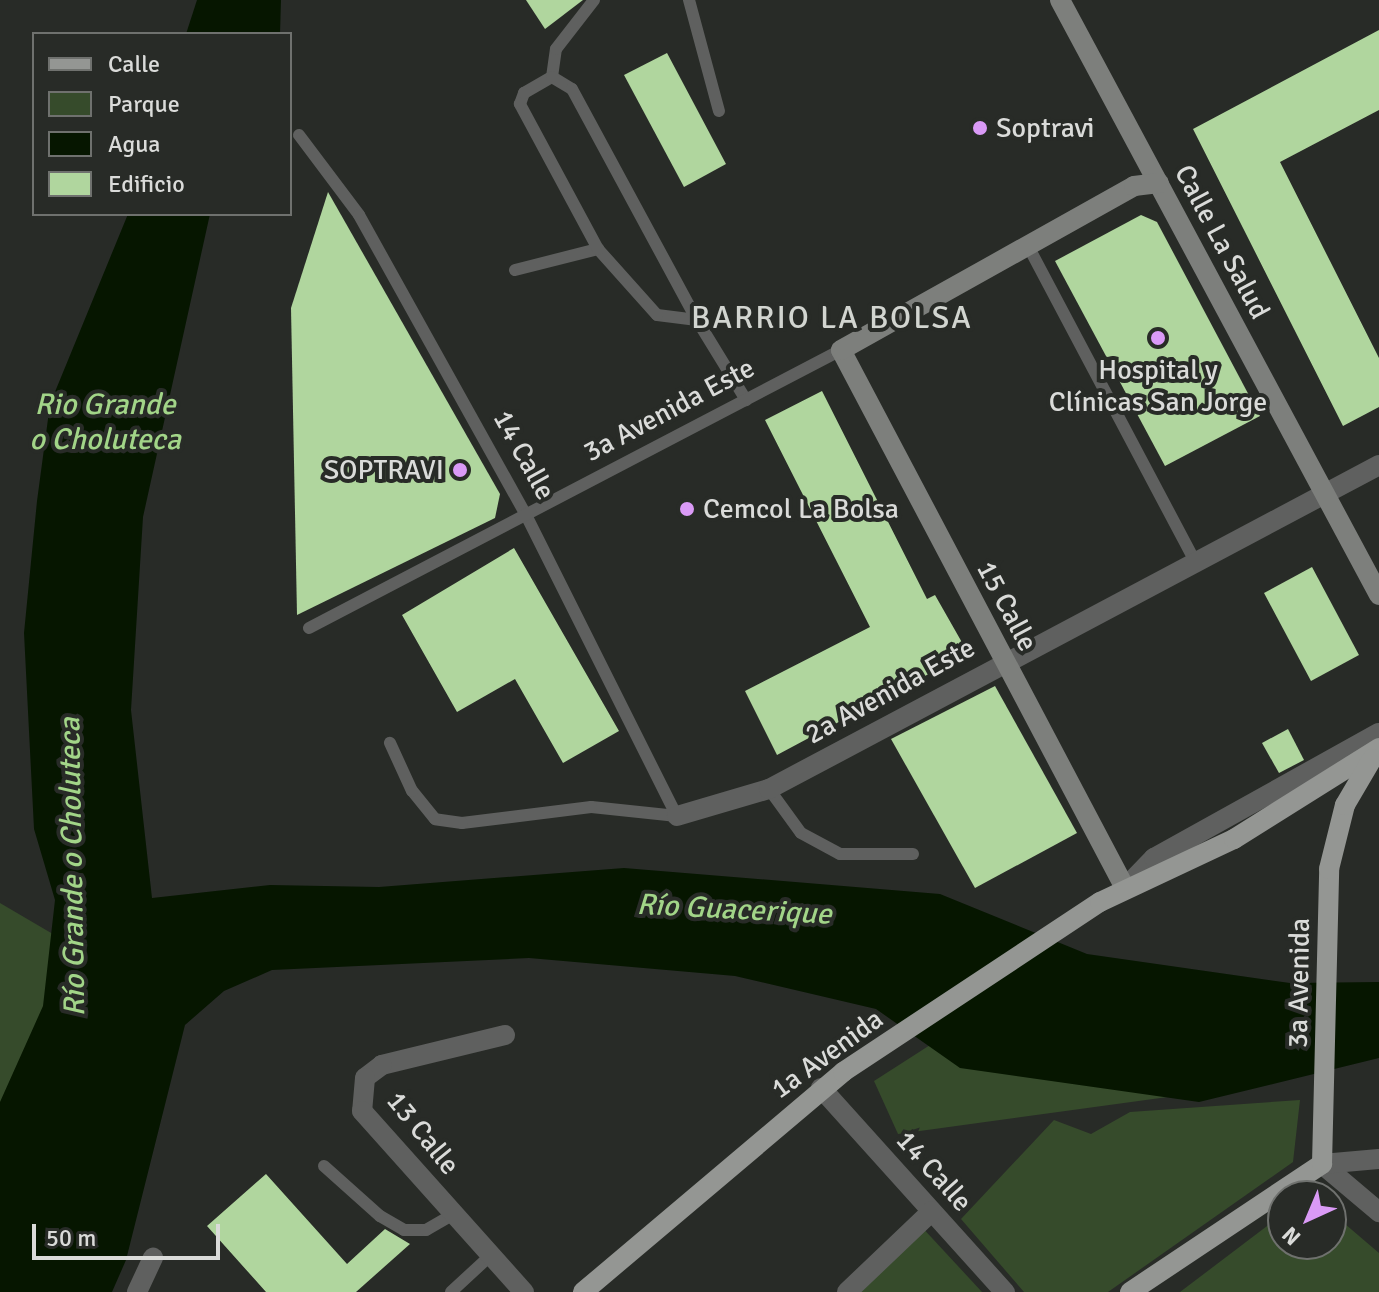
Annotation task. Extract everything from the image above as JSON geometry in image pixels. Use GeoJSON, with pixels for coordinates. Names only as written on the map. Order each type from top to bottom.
{"type":"FeatureCollection","features":[{"type":"Feature","properties":{"kind":"main road","name":"Calle La Salud"},"geometry":{"type":"LineString","coordinates":[[1060,0],[1379,595]]}},
{"type":"Feature","properties":{"kind":"main road"},"geometry":{"type":"LineString","coordinates":[[1134,186],[1148,163]]}},
{"type":"Feature","properties":{"kind":"main road","name":"3a Avenida Este"},"geometry":{"type":"LineString","coordinates":[[841,350],[1134,186],[1159,183]]}},
{"type":"Feature","properties":{"kind":"main road","name":"15 Calle"},"geometry":{"type":"LineString","coordinates":[[841,350],[1125,888]]}},
{"type":"Feature","properties":{"kind":"main road","name":"1a Avenida"},"geometry":{"type":"LineString","coordinates":[[583,1292],[843,1072],[1100,902],[1125,888],[1161,875],[1267,820],[1379,748]]}},
{"type":"Feature","properties":{"kind":"main road","name":"3a Avenida"},"geometry":{"type":"LineString","coordinates":[[1322,1164],[1329,869],[1345,805],[1361,771],[1379,755]]}},
{"type":"Feature","properties":{"kind":"main road"},"geometry":{"type":"LineString","coordinates":[[1345,805],[1379,772]]}},
{"type":"Feature","properties":{"kind":"main road"},"geometry":{"type":"LineString","coordinates":[[1130,1292],[1322,1164]]}},
{"type":"Feature","properties":{"kind":"street","name":"2a Avenida Este"},"geometry":{"type":"LineString","coordinates":[[677,816],[769,789],[1004,660],[1323,491],[1379,465]]}},
{"type":"Feature","properties":{"kind":"street","name":"1a Avenida"},"geometry":{"type":"LineString","coordinates":[[1125,888],[1154,858],[1379,733]]}},
{"type":"Feature","properties":{"kind":"street","name":"13 Calle"},"geometry":{"type":"LineString","coordinates":[[505,1035],[382,1065],[365,1078],[362,1111],[524,1292]]}},
{"type":"Feature","properties":{"kind":"street","name":"14 Calle"},"geometry":{"type":"LineString","coordinates":[[821,1088],[1005,1292]]}},
{"type":"Feature","properties":{"kind":"street"},"geometry":{"type":"LineString","coordinates":[[1322,1164],[1379,1159]]}},
{"type":"Feature","properties":{"kind":"street"},"geometry":{"type":"LineString","coordinates":[[1322,1164],[1379,1212]]}},
{"type":"Feature","properties":{"kind":"street"},"geometry":{"type":"LineString","coordinates":[[847,1292],[932,1211]]}},
{"type":"Feature","properties":{"kind":"street"},"geometry":{"type":"LineString","coordinates":[[137,1292],[153,1258]]}},
{"type":"Feature","properties":{"kind":"lane"},"geometry":{"type":"LineString","coordinates":[[552,77],[556,49],[594,0]]}},
{"type":"Feature","properties":{"kind":"lane"},"geometry":{"type":"LineString","coordinates":[[689,0],[719,111]]}},
{"type":"Feature","properties":{"kind":"lane"},"geometry":{"type":"LineString","coordinates":[[552,77],[524,93],[520,104],[598,249],[657,315],[697,320]]}},
{"type":"Feature","properties":{"kind":"lane"},"geometry":{"type":"LineString","coordinates":[[552,77],[572,89],[697,320],[746,400]]}},
{"type":"Feature","properties":{"kind":"lane","name":"14 Calle"},"geometry":{"type":"LineString","coordinates":[[299,135],[359,215],[527,517],[677,816]]}},
{"type":"Feature","properties":{"kind":"lane"},"geometry":{"type":"LineString","coordinates":[[1027,244],[1194,560]]}},
{"type":"Feature","properties":{"kind":"lane"},"geometry":{"type":"LineString","coordinates":[[515,270],[598,249]]}},
{"type":"Feature","properties":{"kind":"lane","name":"3a Avenida Este"},"geometry":{"type":"LineString","coordinates":[[309,628],[527,517],[841,350]]}},
{"type":"Feature","properties":{"kind":"lane"},"geometry":{"type":"LineString","coordinates":[[390,743],[412,791],[435,819],[462,823],[591,807],[677,816]]}},
{"type":"Feature","properties":{"kind":"lane"},"geometry":{"type":"LineString","coordinates":[[769,789],[801,833],[840,854],[913,854]]}},
{"type":"Feature","properties":{"kind":"lane"},"geometry":{"type":"LineString","coordinates":[[324,1166],[380,1216],[404,1230],[426,1230],[454,1214]]}},
{"type":"Feature","properties":{"kind":"lane"},"geometry":{"type":"LineString","coordinates":[[451,1292],[491,1255]]}},
{"type":"Feature","properties":{"kind":"green space"},"geometry":{"type":"Polygon","coordinates":[[[0,903],[75,947],[0,1130],[0,903]]]}},
{"type":"Feature","properties":{"kind":"green space"},"geometry":{"type":"Polygon","coordinates":[[[969,1020],[1246,1053],[1277,1082],[898,1134],[874,1081],[969,1020]]]}},
{"type":"Feature","properties":{"kind":"green space"},"geometry":{"type":"Polygon","coordinates":[[[1300,1100],[1293,1162],[1108,1292],[1024,1292],[961,1219],[1054,1120],[1091,1134],[1130,1112],[1300,1100]]]}},
{"type":"Feature","properties":{"kind":"green space"},"geometry":{"type":"Polygon","coordinates":[[[919,1224],[982,1292],[853,1292],[919,1224]]]}},
{"type":"Feature","properties":{"kind":"green space"},"geometry":{"type":"Polygon","coordinates":[[[1267,1226],[1267,1260],[1347,1260],[1347,1226],[1379,1253],[1379,1292],[1180,1292],[1267,1226]]]}},
{"type":"Feature","properties":{"kind":"water"},"geometry":{"type":"Polygon","coordinates":[[[197,0],[281,0],[280,32],[187,32],[197,0]]]}},
{"type":"Feature","properties":{"kind":"water"},"geometry":{"type":"Polygon","coordinates":[[[127,216],[210,216],[143,517],[131,710],[152,898],[270,885],[379,887],[624,868],[940,894],[1087,954],[1290,983],[1379,982],[1379,1058],[1199,1102],[960,1068],[876,1009],[735,976],[529,958],[272,970],[224,991],[185,1025],[126,1260],[112,1292],[0,1292],[0,1102],[43,1006],[55,900],[34,829],[24,633],[50,404],[127,216]]]}},
{"type":"Feature","properties":{"kind":"building"},"geometry":{"type":"Polygon","coordinates":[[[526,0],[583,0],[545,29],[526,0]]]}},
{"type":"Feature","properties":{"kind":"building"},"geometry":{"type":"Polygon","coordinates":[[[1379,30],[1379,110],[1280,162],[1379,358],[1379,407],[1343,426],[1193,129],[1379,30]]]}},
{"type":"Feature","properties":{"kind":"building"},"geometry":{"type":"Polygon","coordinates":[[[667,53],[726,164],[684,187],[624,75],[667,53]]]}},
{"type":"Feature","properties":{"kind":"building"},"geometry":{"type":"Polygon","coordinates":[[[328,192],[500,494],[495,518],[297,615],[291,308],[328,192]]]}},
{"type":"Feature","properties":{"kind":"building","name":"Hospital y Clínicas San Jorge"},"geometry":{"type":"Polygon","coordinates":[[[1141,215],[1157,222],[1260,416],[1165,466],[1055,261],[1141,215]]]}},
{"type":"Feature","properties":{"kind":"building"},"geometry":{"type":"Polygon","coordinates":[[[822,391],[927,599],[935,595],[968,653],[777,755],[745,691],[870,627],[765,420],[822,391]]]}},
{"type":"Feature","properties":{"kind":"building"},"geometry":{"type":"Polygon","coordinates":[[[514,548],[619,731],[563,763],[515,679],[457,712],[402,615],[514,548]]]}},
{"type":"Feature","properties":{"kind":"building"},"geometry":{"type":"Polygon","coordinates":[[[1312,567],[1359,655],[1311,681],[1264,593],[1312,567]]]}},
{"type":"Feature","properties":{"kind":"building"},"geometry":{"type":"Polygon","coordinates":[[[995,686],[1077,833],[975,888],[891,739],[995,686]]]}},
{"type":"Feature","properties":{"kind":"building"},"geometry":{"type":"Polygon","coordinates":[[[1288,729],[1304,760],[1279,773],[1262,743],[1288,729]]]}},
{"type":"Feature","properties":{"kind":"building"},"geometry":{"type":"Polygon","coordinates":[[[266,1174],[347,1264],[385,1229],[410,1244],[356,1292],[266,1292],[207,1226],[266,1174]]]}},
{"type":"Feature","properties":{"kind":"place","name":"Soptravi"},"geometry":{"type":"Point","coordinates":[980,128]}},
{"type":"Feature","properties":{"kind":"place","name":"Hospital y Clínicas San Jorge"},"geometry":{"type":"Point","coordinates":[1158,338]}},
{"type":"Feature","properties":{"kind":"place","name":"SOPTRAVI"},"geometry":{"type":"Point","coordinates":[460,470]}},
{"type":"Feature","properties":{"kind":"place","name":"Cemcol La Bolsa"},"geometry":{"type":"Point","coordinates":[687,509]}},
{"type":"Feature","properties":{"kind":"district","name":"BARRIO LA BOLSA"},"geometry":{"type":"Point","coordinates":[832,318]}},
{"type":"Feature","properties":{"kind":"water label","name":"Rio Grande o Choluteca"},"geometry":{"type":"Point","coordinates":[105,422]}},
{"type":"Feature","properties":{"kind":"water label","name":"Río Grande o Choluteca"},"geometry":{"type":"Point","coordinates":[73,867]}},
{"type":"Feature","properties":{"kind":"water label","name":"Río Guacerique"},"geometry":{"type":"Point","coordinates":[734,910]}}]}
